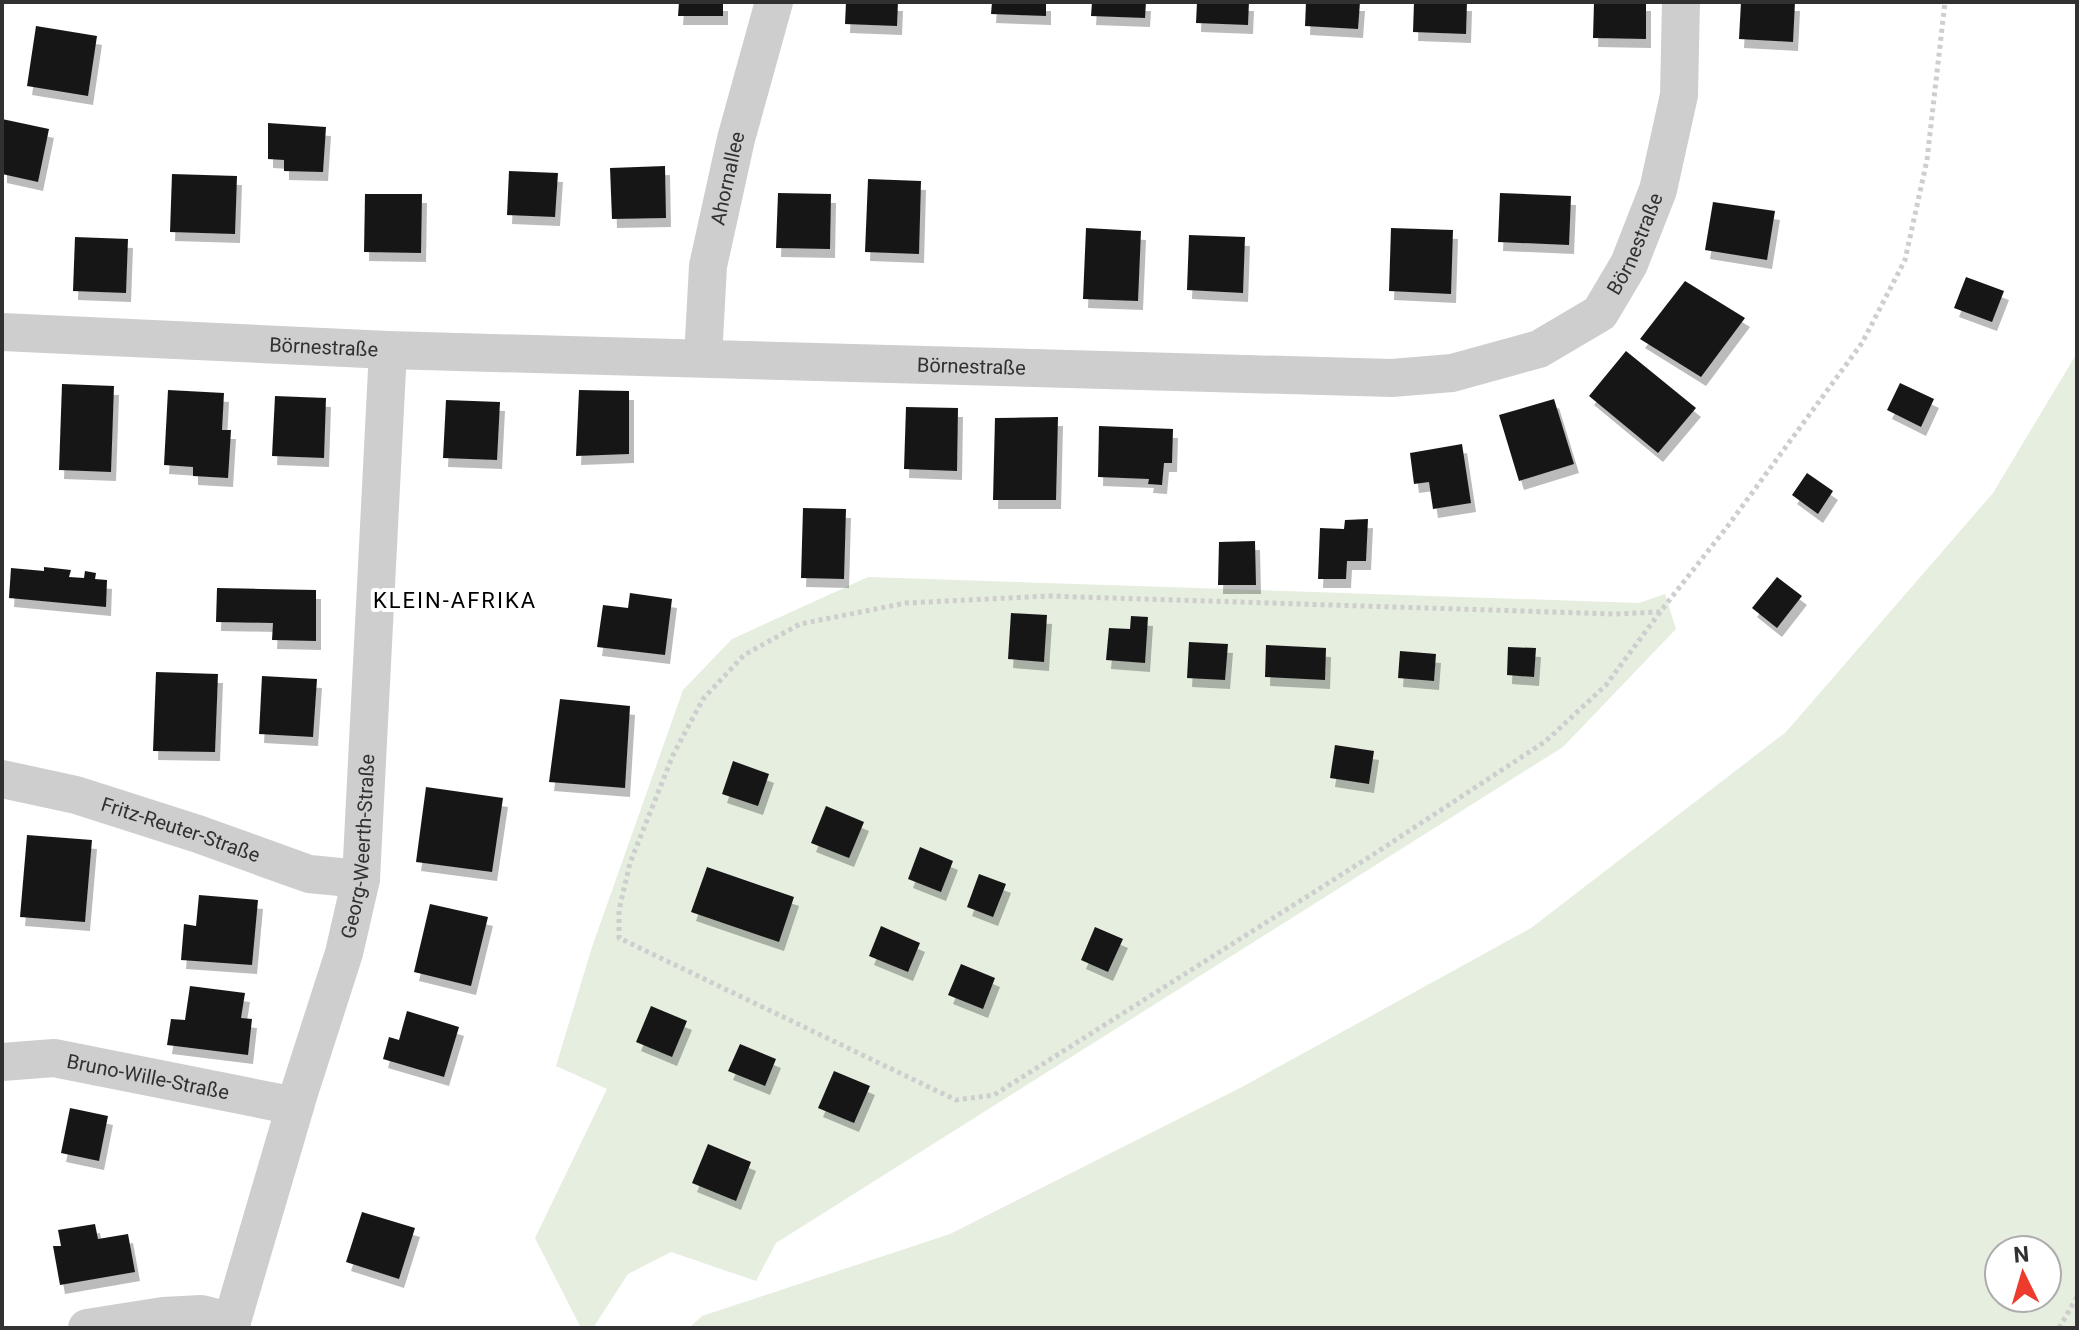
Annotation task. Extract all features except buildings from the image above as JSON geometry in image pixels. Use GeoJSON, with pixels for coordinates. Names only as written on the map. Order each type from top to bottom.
{"type":"FeatureCollection","features":[{"type":"Feature","properties":{"kind":"street","name":"Ahornallee"},"geometry":{"type":"LineString","coordinates":[[703,358],[708,266],[736,139],[774,2]]}},
{"type":"Feature","properties":{"kind":"street","name":"Börnestraße"},"geometry":{"type":"LineString","coordinates":[[2,332],[388,350],[1392,378],[1452,373],[1539,349],[1600,313],[1629,264],[1658,190],[1679,95],[1681,2]]}},
{"type":"Feature","properties":{"kind":"street","name":"Georg-Weerth-Straße"},"geometry":{"type":"LineString","coordinates":[[231,1325],[295,1106],[344,953],[361,879],[388,350]]}},
{"type":"Feature","properties":{"kind":"street","name":"Fritz-Reuter-Straße"},"geometry":{"type":"LineString","coordinates":[[2,779],[76,795],[309,874],[361,879]]}},
{"type":"Feature","properties":{"kind":"street","name":"Bruno-Wille-Straße"},"geometry":{"type":"LineString","coordinates":[[2,1062],[54,1058],[295,1106]]}},
{"type":"Feature","properties":{"kind":"street"},"geometry":{"type":"LineString","coordinates":[[87,1328],[201,1314],[231,1325]]}},
{"type":"Feature","properties":{"kind":"path"},"geometry":{"type":"LineString","coordinates":[[1660,612],[1615,614],[1049,596],[906,603],[800,624],[744,655],[703,699],[673,755],[630,863],[619,910],[619,938],[956,1100],[994,1095],[1546,741],[1606,685],[1862,343],[1905,260],[1927,160],[1945,2]]}},
{"type":"Feature","properties":{"kind":"path"},"geometry":{"type":"LineString","coordinates":[[2059,1328],[2077,1297]]}},
{"type":"Feature","properties":{"kind":"green space"},"geometry":{"type":"Polygon","coordinates":[[[2077,353],[2077,1328],[689,1328],[702,1316],[950,1234],[1242,1087],[1531,928],[1786,732],[1993,493],[2077,353]]]}},
{"type":"Feature","properties":{"kind":"green space"},"geometry":{"type":"Polygon","coordinates":[[[868,577],[1639,603],[1665,594],[1676,629],[1563,747],[776,1243],[756,1281],[671,1252],[628,1274],[593,1328],[581,1328],[535,1238],[607,1089],[556,1066],[592,947],[683,690],[732,639],[868,577]]]}},
{"type":"Feature","properties":{"kind":"district","name":"KLEIN-AFRIKA"},"geometry":{"type":"Point","coordinates":[455,600]}}]}
